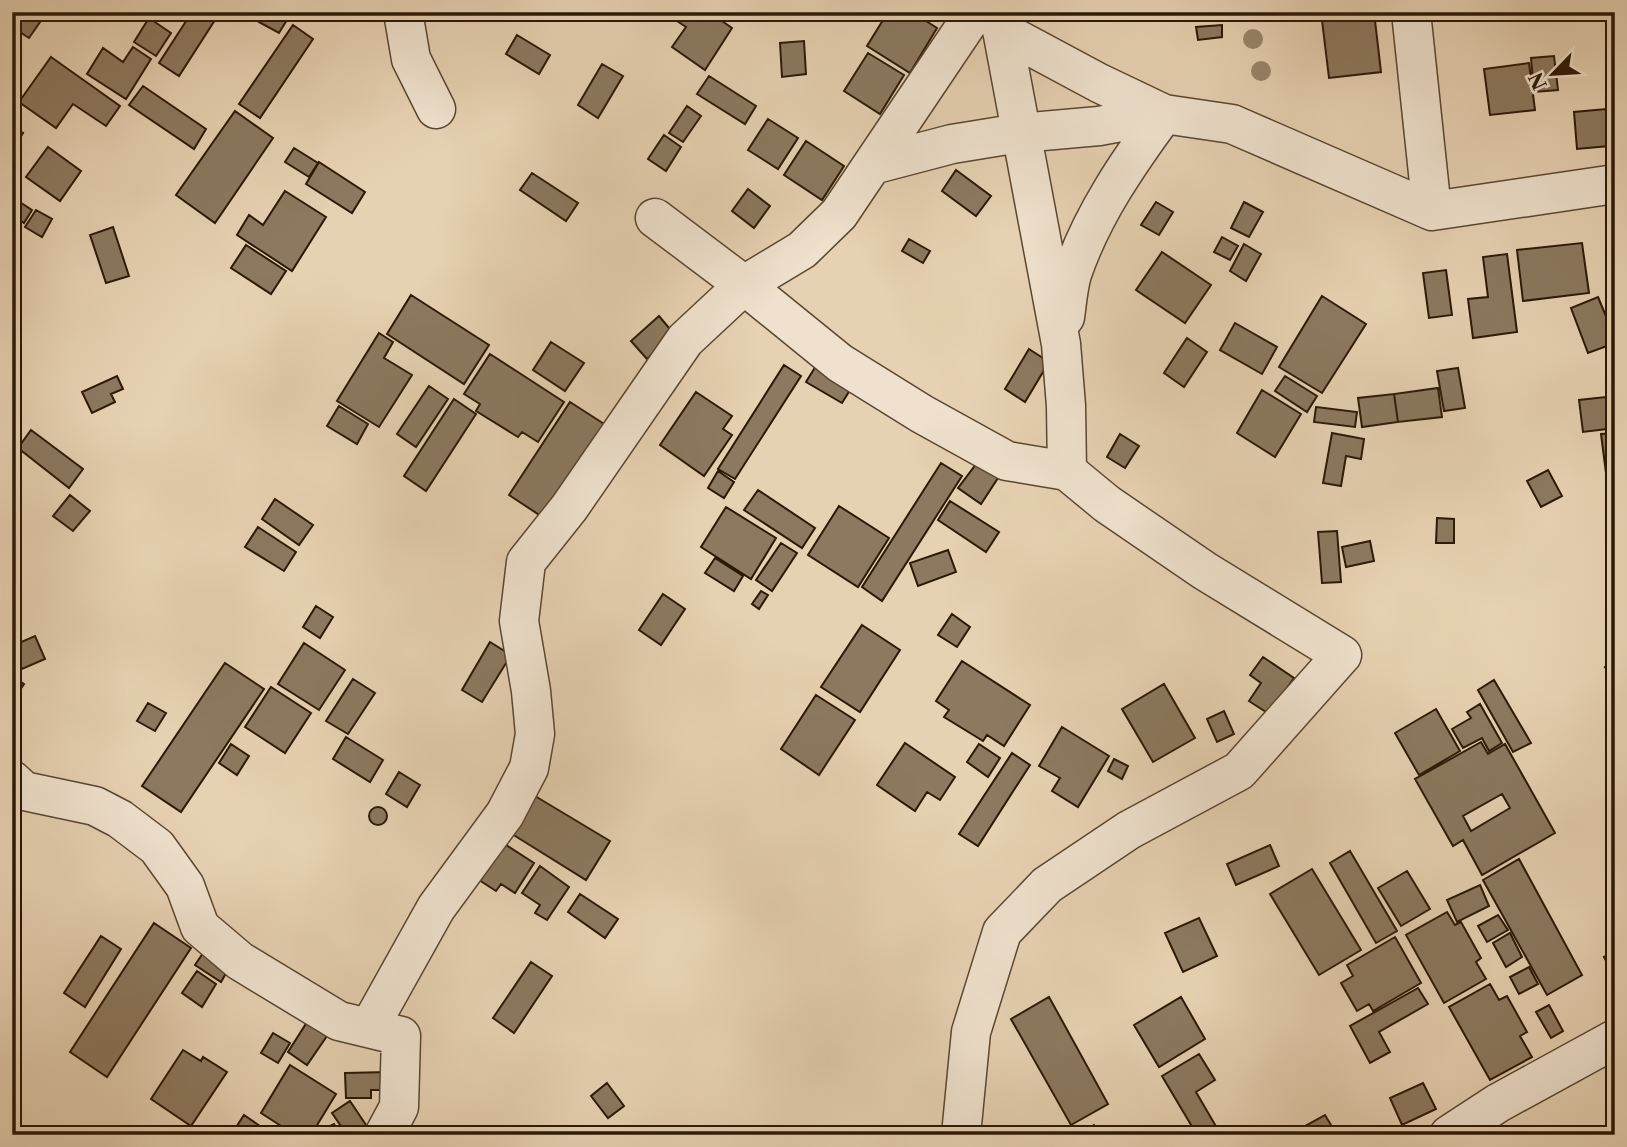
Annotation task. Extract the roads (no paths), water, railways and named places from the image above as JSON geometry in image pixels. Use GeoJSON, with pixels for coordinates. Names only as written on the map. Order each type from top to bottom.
{"type":"FeatureCollection","features":[{"type":"Feature","properties":{"kind":"street"},"geometry":{"type":"LineString","coordinates":[[403,12],[411,59],[436,110]]}},
{"type":"Feature","properties":{"kind":"street"},"geometry":{"type":"LineString","coordinates":[[1411,12],[1432,211]]}},
{"type":"Feature","properties":{"kind":"street"},"geometry":{"type":"LineString","coordinates":[[992,18],[1099,83],[1164,114],[1232,124],[1432,211],[1615,184]]}},
{"type":"Feature","properties":{"kind":"street"},"geometry":{"type":"LineString","coordinates":[[992,18],[1042,236],[1061,344],[1067,471]]}},
{"type":"Feature","properties":{"kind":"street"},"geometry":{"type":"LineString","coordinates":[[369,1028],[436,908],[505,814],[529,768],[534,734],[531,691],[519,621],[526,562],[569,508],[685,340],[744,285],[802,250],[839,214],[872,164],[992,18]]}},
{"type":"Feature","properties":{"kind":"street"},"geometry":{"type":"LineString","coordinates":[[872,164],[952,144],[1020,133],[1099,126],[1164,114]]}},
{"type":"Feature","properties":{"kind":"street"},"geometry":{"type":"LineString","coordinates":[[1061,344],[1072,276],[1095,220],[1130,161],[1164,114]]}},
{"type":"Feature","properties":{"kind":"street"},"geometry":{"type":"LineString","coordinates":[[655,218],[744,285],[840,363],[922,414],[1007,461],[1067,471],[1107,504],[1205,571],[1342,655],[1239,771],[1129,830],[1047,885],[1002,932],[971,1032],[961,1135]]}},
{"type":"Feature","properties":{"kind":"street"},"geometry":{"type":"LineString","coordinates":[[12,780],[24,791],[95,806],[120,819],[157,847],[185,886],[200,927],[240,961],[339,1021],[401,1036],[399,1107],[384,1135]]}},
{"type":"Feature","properties":{"kind":"street"},"geometry":{"type":"LineString","coordinates":[[1449,1135],[1498,1103],[1615,1039]]}}]}
